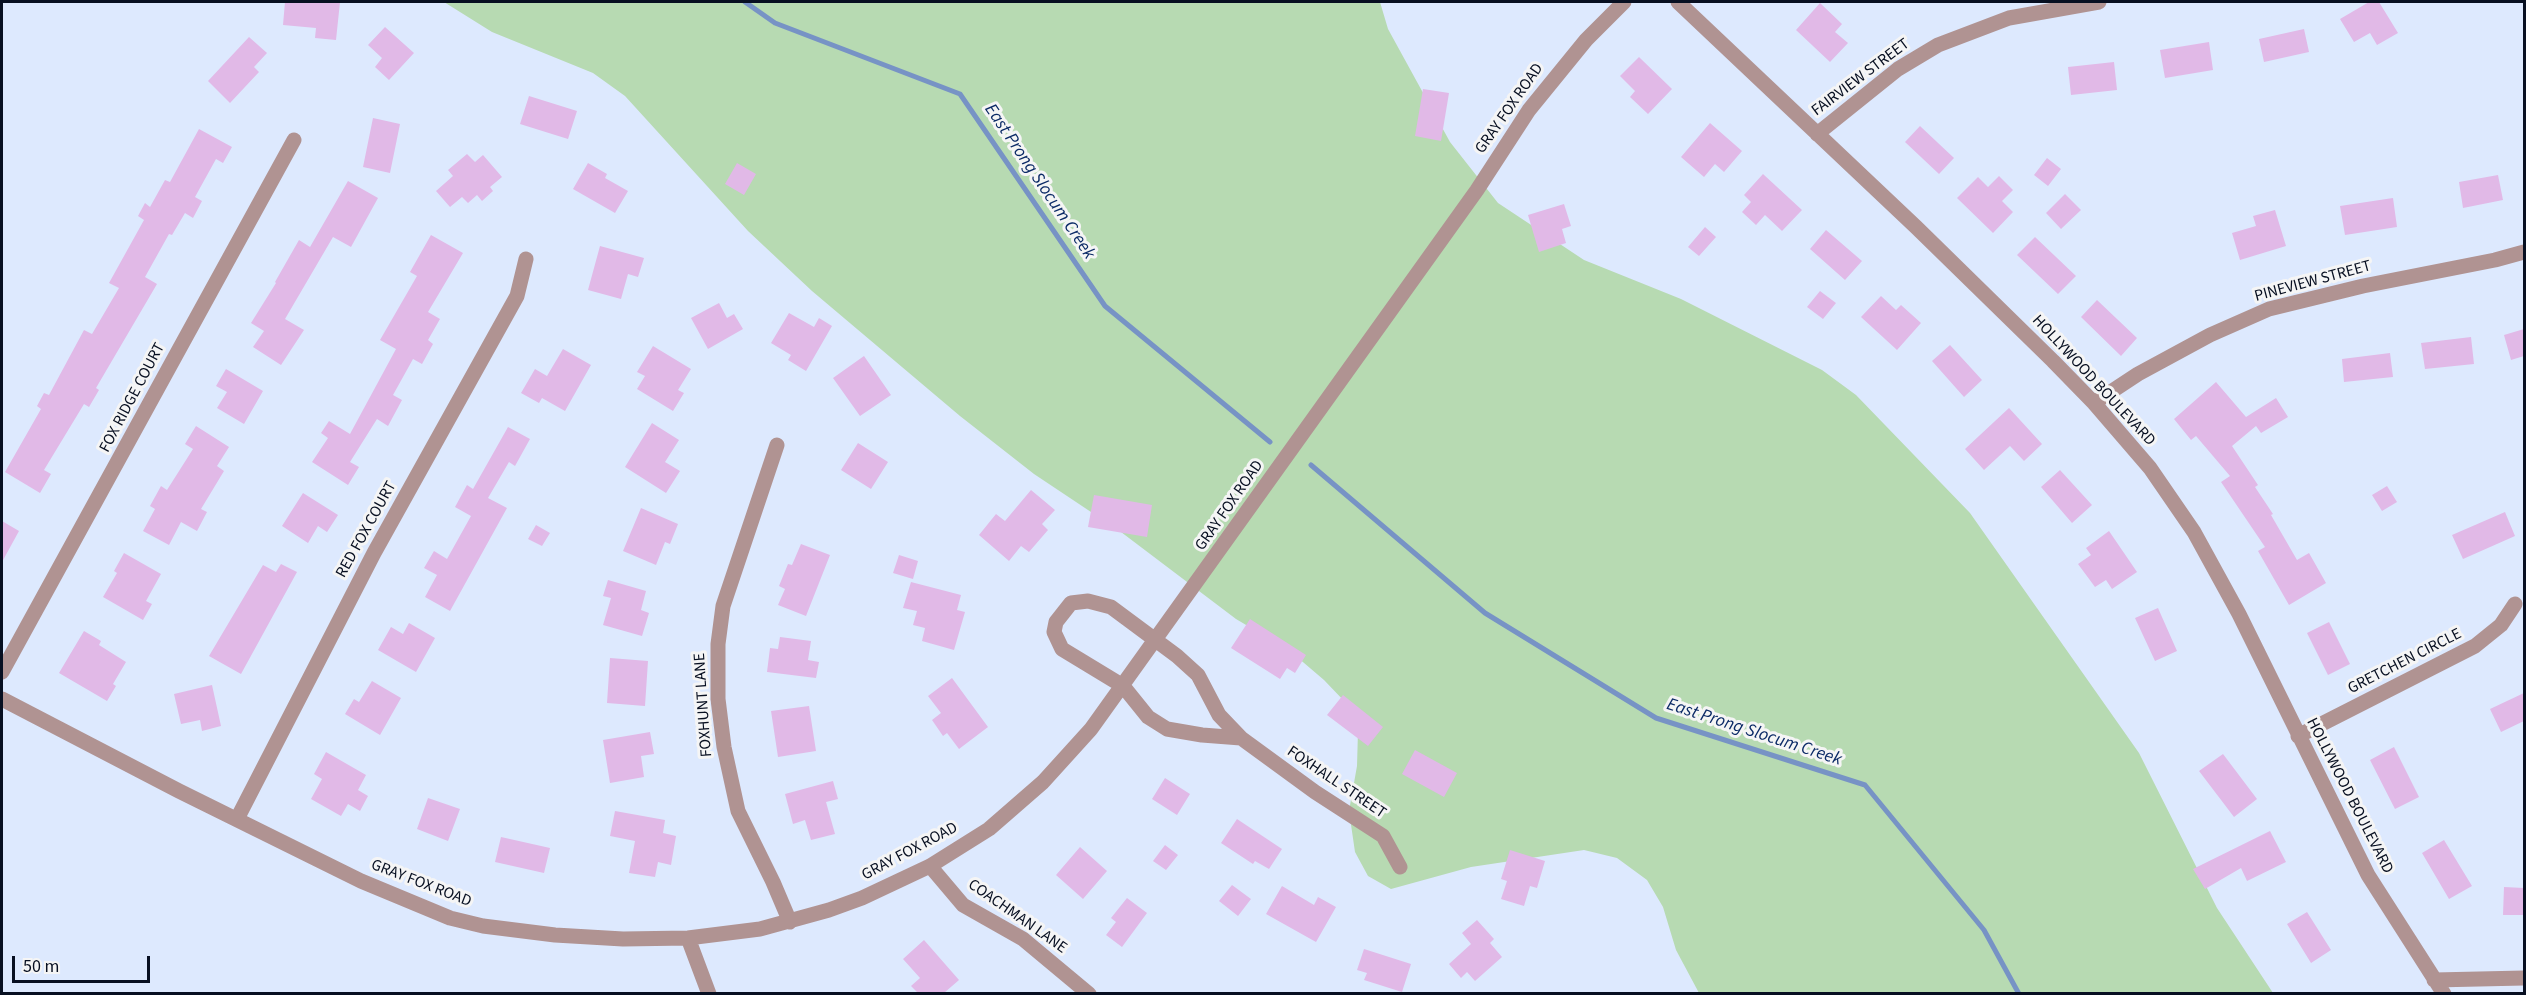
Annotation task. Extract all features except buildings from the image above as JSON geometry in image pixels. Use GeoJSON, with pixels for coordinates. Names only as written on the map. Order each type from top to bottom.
{"type":"FeatureCollection","features":[{"type":"Feature","properties":{"kind":"street","name":"GRAY FOX ROAD"},"geometry":{"type":"LineString","coordinates":[[2,699],[361,881],[450,918],[483,926],[555,935],[623,939],[688,938],[726,934],[790,922],[862,898],[930,866],[981,834],[1017,806],[1068,756],[1156,641],[1477,190],[1529,110],[1586,40],[1624,2]]}},
{"type":"Feature","properties":{"kind":"street","name":"HOLLYWOOD BOULEVARD"},"geometry":{"type":"LineString","coordinates":[[1678,2],[1916,227],[2094,403],[2150,468],[2194,532],[2239,614],[2368,875],[2444,993]]}},
{"type":"Feature","properties":{"kind":"street","name":"FAIRVIEW STREET"},"geometry":{"type":"LineString","coordinates":[[1817,134],[1898,69],[1938,45],[2009,18],[2099,2]]}},
{"type":"Feature","properties":{"kind":"street","name":"FOX RIDGE COURT"},"geometry":{"type":"LineString","coordinates":[[2,672],[294,140]]}},
{"type":"Feature","properties":{"kind":"street","name":"PINEVIEW STREET"},"geometry":{"type":"LineString","coordinates":[[2094,403],[2159,363],[2269,309],[2363,286],[2495,260],[2524,252]]}},
{"type":"Feature","properties":{"kind":"street","name":"RED FOX COURT"},"geometry":{"type":"LineString","coordinates":[[237,819],[369,562],[517,296],[526,259]]}},
{"type":"Feature","properties":{"kind":"street","name":"FOXHUNT LANE"},"geometry":{"type":"LineString","coordinates":[[777,445],[723,606],[718,644],[718,699],[723,747],[738,811],[774,882],[790,922]]}},
{"type":"Feature","properties":{"kind":"street","name":"FOXHALL STREET"},"geometry":{"type":"LineString","coordinates":[[1241,738],[1167,729],[1148,717],[1123,686],[1062,649],[1054,633],[1056,622],[1071,603],[1088,601],[1111,607],[1198,675],[1219,715],[1241,738],[1315,792],[1383,836],[1400,867]]}},
{"type":"Feature","properties":{"kind":"street","name":"GRETCHEN CIRCLE"},"geometry":{"type":"LineString","coordinates":[[2298,736],[2475,646],[2501,626],[2516,604]]}},
{"type":"Feature","properties":{"kind":"street","name":"COACHMAN LANE"},"geometry":{"type":"LineString","coordinates":[[930,866],[963,905],[1023,939],[1089,993]]}},
{"type":"Feature","properties":{"kind":"street"},"geometry":{"type":"LineString","coordinates":[[688,938],[709,993]]}},
{"type":"Feature","properties":{"kind":"street"},"geometry":{"type":"LineString","coordinates":[[2434,980],[2524,978]]}},
{"type":"Feature","properties":{"kind":"green space"},"geometry":{"type":"Polygon","coordinates":[[[444,2],[1380,2],[1388,29],[1450,142],[1498,203],[1584,260],[1681,299],[1822,370],[1856,395],[1970,513],[2139,753],[2217,908],[2273,993],[1699,993],[1676,950],[1663,907],[1647,880],[1617,858],[1584,850],[1471,867],[1391,889],[1368,876],[1355,852],[1349,811],[1357,766],[1358,731],[1346,703],[1324,680],[1290,651],[1236,619],[1121,532],[1034,474],[960,416],[812,291],[748,231],[625,96],[593,73],[492,32],[444,2]]]}},
{"type":"Feature","properties":{"kind":"waterway","name":"East Prong Slocum Creek"},"geometry":{"type":"LineString","coordinates":[[745,2],[775,23],[960,94],[1105,306],[1270,442]]}},
{"type":"Feature","properties":{"kind":"waterway","name":"East Prong Slocum Creek"},"geometry":{"type":"LineString","coordinates":[[1311,465],[1485,613],[1656,718],[1865,785],[1984,930],[2019,994]]}}]}
